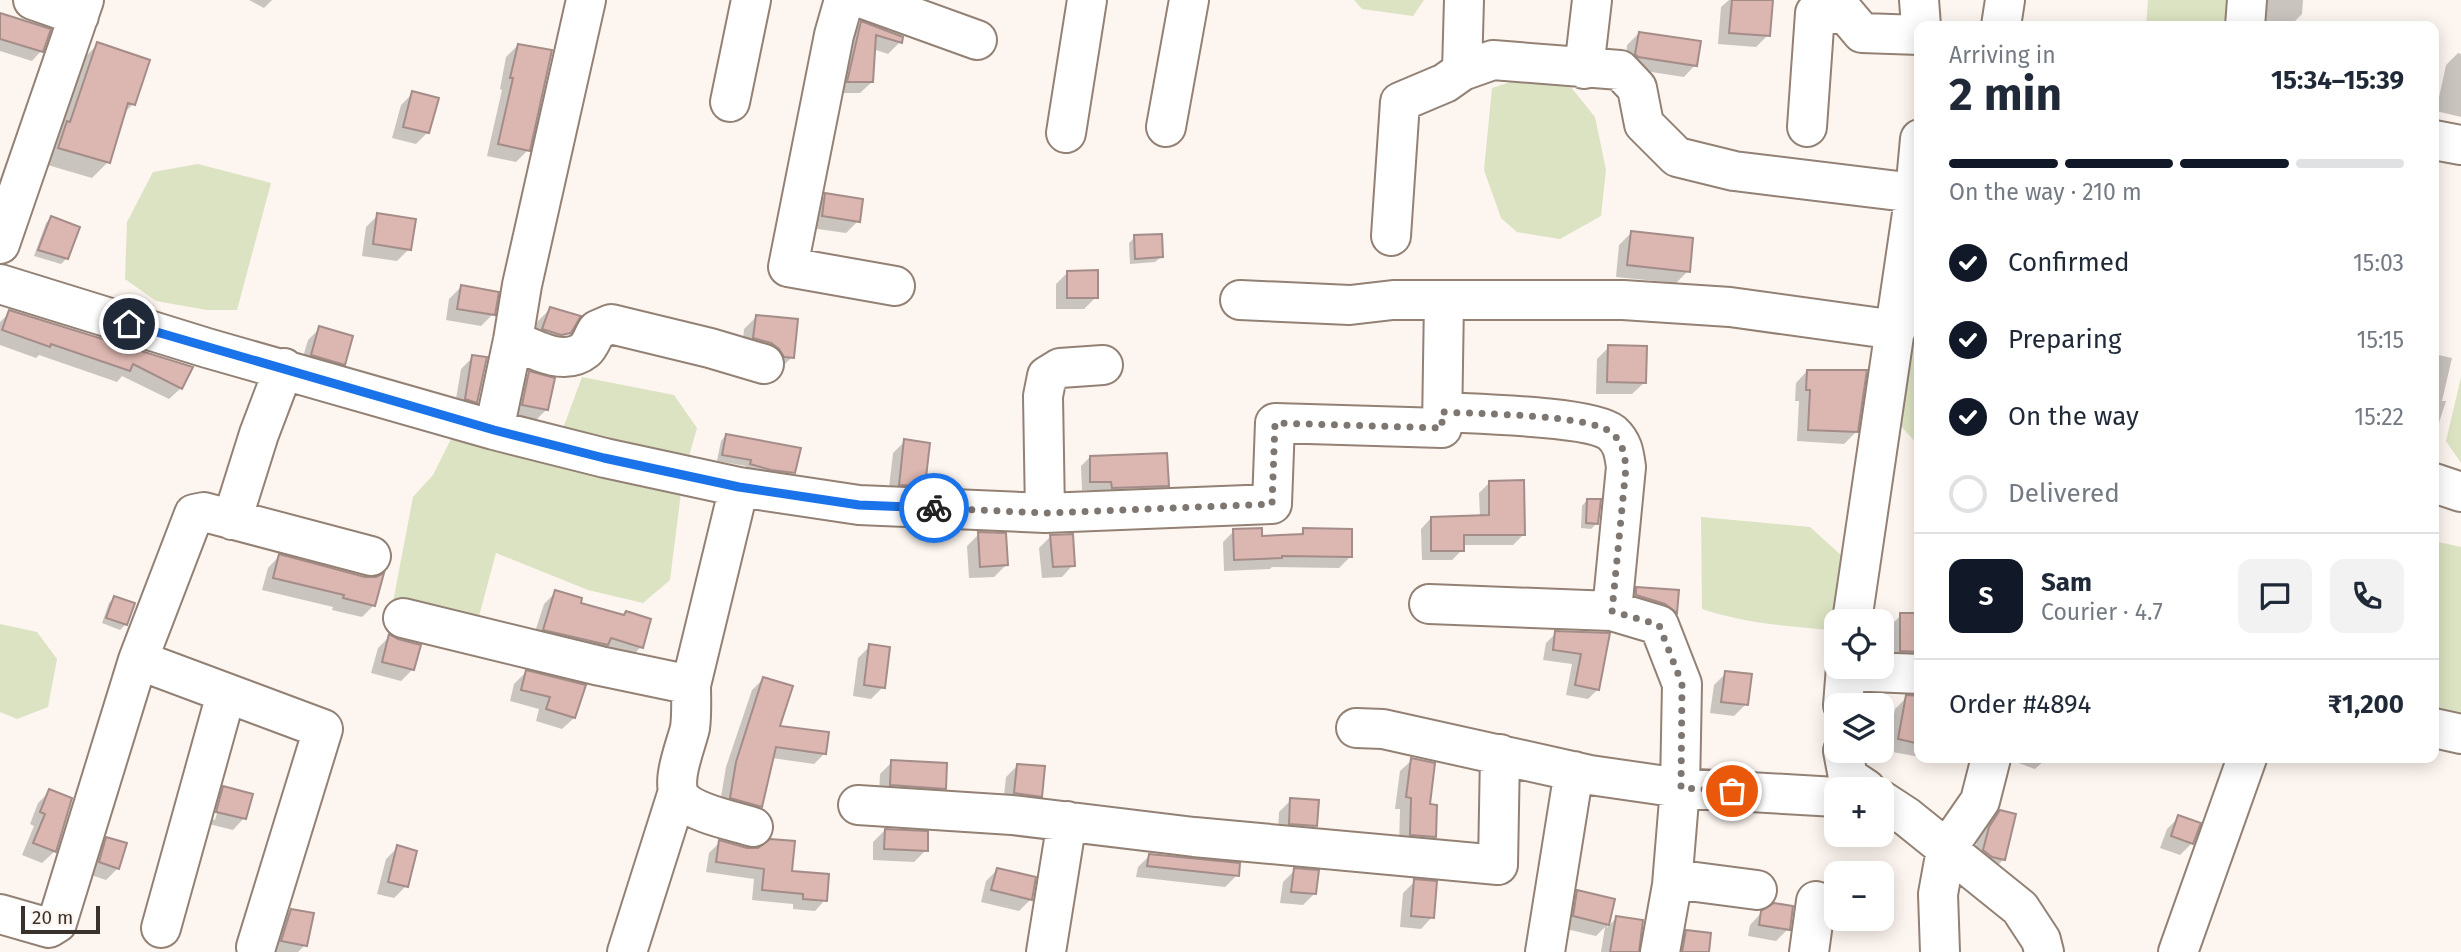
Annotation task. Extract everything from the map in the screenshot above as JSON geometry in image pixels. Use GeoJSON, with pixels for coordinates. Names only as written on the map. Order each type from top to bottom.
{"type":"FeatureCollection","features":[{"type":"Feature","properties":{"kind":"street"},"geometry":{"type":"LineString","coordinates":[[0,244],[82,8],[33,0]]}},
{"type":"Feature","properties":{"kind":"street"},"geometry":{"type":"LineString","coordinates":[[494,430],[522,285],[586,0]]}},
{"type":"Feature","properties":{"kind":"street"},"geometry":{"type":"LineString","coordinates":[[730,102],[751,0]]}},
{"type":"Feature","properties":{"kind":"street"},"geometry":{"type":"LineString","coordinates":[[844,0],[834,35],[788,267],[895,286]]}},
{"type":"Feature","properties":{"kind":"street"},"geometry":{"type":"LineString","coordinates":[[866,0],[977,40]]}},
{"type":"Feature","properties":{"kind":"street"},"geometry":{"type":"LineString","coordinates":[[1066,133],[1087,0]]}},
{"type":"Feature","properties":{"kind":"street"},"geometry":{"type":"LineString","coordinates":[[1166,127],[1189,0]]}},
{"type":"Feature","properties":{"kind":"street"},"geometry":{"type":"LineString","coordinates":[[1462,71],[1464,0]]}},
{"type":"Feature","properties":{"kind":"street"},"geometry":{"type":"LineString","coordinates":[[1584,69],[1592,0]]}},
{"type":"Feature","properties":{"kind":"street"},"geometry":{"type":"LineString","coordinates":[[1919,0],[1921,21]]}},
{"type":"Feature","properties":{"kind":"street"},"geometry":{"type":"LineString","coordinates":[[2002,21],[2005,0]]}},
{"type":"Feature","properties":{"kind":"street"},"geometry":{"type":"LineString","coordinates":[[2245,21],[2247,0]]}},
{"type":"Feature","properties":{"kind":"street"},"geometry":{"type":"LineString","coordinates":[[1807,127],[1815,13],[1846,14],[1862,33],[1914,35]]}},
{"type":"Feature","properties":{"kind":"street"},"geometry":{"type":"LineString","coordinates":[[1391,236],[1400,102],[1445,83],[1462,71],[1493,60],[1620,70],[1637,88],[1644,124],[1677,157],[1734,171],[1914,193]]}},
{"type":"Feature","properties":{"kind":"street"},"geometry":{"type":"LineString","coordinates":[[2439,141],[2461,145]]}},
{"type":"Feature","properties":{"kind":"street"},"geometry":{"type":"LineString","coordinates":[[1854,609],[1914,200]]}},
{"type":"Feature","properties":{"kind":"street"},"geometry":{"type":"LineString","coordinates":[[0,285],[207,348],[494,430],[604,458],[739,487],[859,505],[1045,513],[1272,504],[1275,423],[1442,428],[1444,300]]}},
{"type":"Feature","properties":{"kind":"street"},"geometry":{"type":"LineString","coordinates":[[1240,300],[1350,305],[1393,300],[1636,301],[1730,307],[1896,330]]}},
{"type":"Feature","properties":{"kind":"street"},"geometry":{"type":"LineString","coordinates":[[513,340],[554,357],[572,356],[586,349],[597,330],[611,324],[764,364]]}},
{"type":"Feature","properties":{"kind":"street"},"geometry":{"type":"LineString","coordinates":[[1045,513],[1043,396],[1047,376],[1060,368],[1104,365]]}},
{"type":"Feature","properties":{"kind":"street"},"geometry":{"type":"LineString","coordinates":[[232,520],[259,434],[284,368]]}},
{"type":"Feature","properties":{"kind":"street"},"geometry":{"type":"LineString","coordinates":[[1442,412],[1567,420],[1594,425],[1611,432],[1623,446],[1626,467],[1612,611]]}},
{"type":"Feature","properties":{"kind":"street"},"geometry":{"type":"LineString","coordinates":[[2439,485],[2461,492]]}},
{"type":"Feature","properties":{"kind":"street"},"geometry":{"type":"LineString","coordinates":[[739,487],[691,685],[692,711],[676,779],[684,802],[753,827]]}},
{"type":"Feature","properties":{"kind":"street"},"geometry":{"type":"LineString","coordinates":[[0,914],[38,926],[50,939],[138,660],[194,514],[204,512],[371,555]]}},
{"type":"Feature","properties":{"kind":"street"},"geometry":{"type":"LineString","coordinates":[[1429,604],[1612,611],[1659,625],[1682,684],[1681,788],[1673,879],[1660,952]]}},
{"type":"Feature","properties":{"kind":"street"},"geometry":{"type":"LineString","coordinates":[[402,618],[691,685]]}},
{"type":"Feature","properties":{"kind":"street"},"geometry":{"type":"LineString","coordinates":[[138,660],[323,729],[256,947]]}},
{"type":"Feature","properties":{"kind":"street"},"geometry":{"type":"LineString","coordinates":[[1845,681],[1914,675]]}},
{"type":"Feature","properties":{"kind":"street"},"geometry":{"type":"LineString","coordinates":[[161,928],[226,694]]}},
{"type":"Feature","properties":{"kind":"street"},"geometry":{"type":"LineString","coordinates":[[1356,728],[1383,729],[1574,771],[1681,788],[1824,796]]}},
{"type":"Feature","properties":{"kind":"street"},"geometry":{"type":"LineString","coordinates":[[2439,729],[2461,734]]}},
{"type":"Feature","properties":{"kind":"street"},"geometry":{"type":"LineString","coordinates":[[1499,865],[1500,754]]}},
{"type":"Feature","properties":{"kind":"street"},"geometry":{"type":"LineString","coordinates":[[1940,952],[1938,894],[1946,850],[1980,801],[1990,763]]}},
{"type":"Feature","properties":{"kind":"street"},"geometry":{"type":"LineString","coordinates":[[2178,952],[2244,763]]}},
{"type":"Feature","properties":{"kind":"street"},"geometry":{"type":"LineString","coordinates":[[1545,952],[1574,771]]}},
{"type":"Feature","properties":{"kind":"street"},"geometry":{"type":"LineString","coordinates":[[627,952],[678,791]]}},
{"type":"Feature","properties":{"kind":"street"},"geometry":{"type":"LineString","coordinates":[[858,806],[999,814],[1194,837],[1499,865],[1556,882]]}},
{"type":"Feature","properties":{"kind":"street"},"geometry":{"type":"LineString","coordinates":[[1894,808],[2020,908],[2040,940],[2044,952]]}},
{"type":"Feature","properties":{"kind":"street"},"geometry":{"type":"LineString","coordinates":[[1046,952],[1067,821]]}},
{"type":"Feature","properties":{"kind":"street"},"geometry":{"type":"LineString","coordinates":[[1673,879],[1757,890]]}},
{"type":"Feature","properties":{"kind":"street"},"geometry":{"type":"LineString","coordinates":[[1809,952],[1815,901]]}},
{"type":"Feature","properties":{"kind":"shaded area"},"geometry":{"type":"Polygon","coordinates":[[[1354,0],[1424,0],[1413,16],[1362,9],[1354,0]]]}},
{"type":"Feature","properties":{"kind":"shaded area"},"geometry":{"type":"Polygon","coordinates":[[[2148,0],[2242,0],[2240,21],[2146,21],[2148,0]]]}},
{"type":"Feature","properties":{"kind":"shaded area"},"geometry":{"type":"Polygon","coordinates":[[[1529,76],[1566,81],[1595,117],[1606,170],[1601,216],[1560,239],[1517,232],[1501,218],[1484,170],[1492,88],[1529,76]]]}},
{"type":"Feature","properties":{"kind":"shaded area"},"geometry":{"type":"Polygon","coordinates":[[[198,164],[271,183],[237,310],[207,310],[156,301],[125,279],[127,222],[153,172],[198,164]]]}},
{"type":"Feature","properties":{"kind":"shaded area"},"geometry":{"type":"Polygon","coordinates":[[[1914,287],[1914,441],[1901,426],[1894,412],[1914,287]]]}},
{"type":"Feature","properties":{"kind":"shaded area"},"geometry":{"type":"Polygon","coordinates":[[[582,377],[674,395],[697,428],[683,477],[670,580],[643,603],[588,590],[496,553],[478,620],[393,602],[413,497],[433,475],[451,439],[478,434],[562,431],[582,377]]]}},
{"type":"Feature","properties":{"kind":"shaded area"},"geometry":{"type":"Polygon","coordinates":[[[2461,377],[2461,463],[2446,441],[2461,377]]]}},
{"type":"Feature","properties":{"kind":"shaded area"},"geometry":{"type":"Polygon","coordinates":[[[1701,517],[1810,527],[1842,556],[1836,609],[1824,609],[1824,629],[1767,624],[1702,609],[1701,517]]]}},
{"type":"Feature","properties":{"kind":"shaded area"},"geometry":{"type":"Polygon","coordinates":[[[2439,542],[2461,547],[2461,727],[2439,723],[2439,542]]]}},
{"type":"Feature","properties":{"kind":"shaded area"},"geometry":{"type":"Polygon","coordinates":[[[0,624],[37,632],[57,659],[48,707],[17,719],[0,712],[0,624]]]}},
{"type":"Feature","properties":{"kind":"building"},"geometry":{"type":"Polygon","coordinates":[[[1732,0],[1773,0],[1770,36],[1729,33],[1732,0]]]}},
{"type":"Feature","properties":{"kind":"building"},"geometry":{"type":"Polygon","coordinates":[[[0,13],[51,29],[43,52],[0,39],[0,13]]]}},
{"type":"Feature","properties":{"kind":"building"},"geometry":{"type":"Polygon","coordinates":[[[861,21],[903,37],[902,43],[876,35],[873,82],[847,82],[861,21]]]}},
{"type":"Feature","properties":{"kind":"building"},"geometry":{"type":"Polygon","coordinates":[[[1639,32],[1701,41],[1697,66],[1638,57],[1635,54],[1639,32]]]}},
{"type":"Feature","properties":{"kind":"building"},"geometry":{"type":"Polygon","coordinates":[[[97,42],[150,60],[135,105],[128,103],[110,163],[58,148],[67,121],[70,122],[97,42]]]}},
{"type":"Feature","properties":{"kind":"building"},"geometry":{"type":"Polygon","coordinates":[[[518,44],[552,50],[530,151],[498,144],[518,44]]]}},
{"type":"Feature","properties":{"kind":"building"},"geometry":{"type":"Polygon","coordinates":[[[412,91],[439,98],[429,133],[403,127],[412,91]]]}},
{"type":"Feature","properties":{"kind":"building"},"geometry":{"type":"Polygon","coordinates":[[[825,193],[863,199],[860,222],[822,216],[825,193]]]}},
{"type":"Feature","properties":{"kind":"building"},"geometry":{"type":"Polygon","coordinates":[[[377,213],[416,219],[411,250],[373,244],[377,213]]]}},
{"type":"Feature","properties":{"kind":"building"},"geometry":{"type":"Polygon","coordinates":[[[51,216],[80,227],[68,259],[38,250],[51,216]]]}},
{"type":"Feature","properties":{"kind":"building"},"geometry":{"type":"Polygon","coordinates":[[[1631,231],[1693,238],[1690,272],[1627,265],[1631,231]]]}},
{"type":"Feature","properties":{"kind":"building"},"geometry":{"type":"Polygon","coordinates":[[[1162,234],[1163,257],[1135,259],[1134,235],[1162,234]]]}},
{"type":"Feature","properties":{"kind":"building"},"geometry":{"type":"Polygon","coordinates":[[[1098,270],[1098,298],[1067,298],[1067,271],[1098,270]]]}},
{"type":"Feature","properties":{"kind":"building"},"geometry":{"type":"Polygon","coordinates":[[[461,285],[499,292],[495,315],[457,309],[461,285]]]}},
{"type":"Feature","properties":{"kind":"building"},"geometry":{"type":"Polygon","coordinates":[[[550,307],[581,316],[571,333],[561,335],[542,329],[550,307]]]}},
{"type":"Feature","properties":{"kind":"building"},"geometry":{"type":"Polygon","coordinates":[[[9,310],[193,367],[182,389],[133,364],[130,371],[2,330],[9,310]]]}},
{"type":"Feature","properties":{"kind":"building"},"geometry":{"type":"Polygon","coordinates":[[[756,315],[798,319],[794,358],[784,357],[771,343],[753,338],[756,315]]]}},
{"type":"Feature","properties":{"kind":"building"},"geometry":{"type":"Polygon","coordinates":[[[319,326],[353,336],[345,365],[311,355],[319,326]]]}},
{"type":"Feature","properties":{"kind":"building"},"geometry":{"type":"Polygon","coordinates":[[[1608,345],[1647,346],[1646,383],[1607,382],[1608,345]]]}},
{"type":"Feature","properties":{"kind":"building"},"geometry":{"type":"Polygon","coordinates":[[[472,355],[487,357],[477,403],[465,399],[472,355]]]}},
{"type":"Feature","properties":{"kind":"building"},"geometry":{"type":"Polygon","coordinates":[[[1807,370],[1867,370],[1858,432],[1808,430],[1810,390],[1806,390],[1807,370]]]}},
{"type":"Feature","properties":{"kind":"building"},"geometry":{"type":"Polygon","coordinates":[[[529,371],[555,378],[548,410],[522,405],[529,371]]]}},
{"type":"Feature","properties":{"kind":"building"},"geometry":{"type":"Polygon","coordinates":[[[726,434],[801,448],[795,473],[771,470],[750,464],[751,460],[722,455],[726,434]]]}},
{"type":"Feature","properties":{"kind":"building"},"geometry":{"type":"Polygon","coordinates":[[[904,439],[930,443],[925,486],[899,485],[904,439]]]}},
{"type":"Feature","properties":{"kind":"building"},"geometry":{"type":"Polygon","coordinates":[[[1167,453],[1169,486],[1112,488],[1111,482],[1090,482],[1090,456],[1167,453]]]}},
{"type":"Feature","properties":{"kind":"building"},"geometry":{"type":"Polygon","coordinates":[[[1524,480],[1525,535],[1464,535],[1464,551],[1431,551],[1431,517],[1489,515],[1489,481],[1524,480]]]}},
{"type":"Feature","properties":{"kind":"building"},"geometry":{"type":"Polygon","coordinates":[[[1587,499],[1601,499],[1598,524],[1586,523],[1587,499]]]}},
{"type":"Feature","properties":{"kind":"building"},"geometry":{"type":"Polygon","coordinates":[[[1262,528],[1262,536],[1303,534],[1303,528],[1352,529],[1352,557],[1282,556],[1234,560],[1233,529],[1262,528]]]}},
{"type":"Feature","properties":{"kind":"building"},"geometry":{"type":"Polygon","coordinates":[[[978,532],[1006,533],[1008,565],[980,567],[978,532]]]}},
{"type":"Feature","properties":{"kind":"building"},"geometry":{"type":"Polygon","coordinates":[[[1073,534],[1075,566],[1053,567],[1050,535],[1073,534]]]}},
{"type":"Feature","properties":{"kind":"building"},"geometry":{"type":"Polygon","coordinates":[[[279,554],[365,577],[376,577],[384,573],[375,606],[343,598],[344,595],[273,578],[279,554]]]}},
{"type":"Feature","properties":{"kind":"building"},"geometry":{"type":"Polygon","coordinates":[[[1636,587],[1679,590],[1677,613],[1665,604],[1636,595],[1636,587]]]}},
{"type":"Feature","properties":{"kind":"building"},"geometry":{"type":"Polygon","coordinates":[[[555,590],[582,598],[581,603],[624,615],[626,611],[651,619],[643,648],[611,638],[608,645],[543,630],[555,590]]]}},
{"type":"Feature","properties":{"kind":"building"},"geometry":{"type":"Polygon","coordinates":[[[114,596],[135,603],[127,625],[106,618],[114,596]]]}},
{"type":"Feature","properties":{"kind":"building"},"geometry":{"type":"Polygon","coordinates":[[[1900,613],[1914,613],[1914,652],[1900,651],[1900,613]]]}},
{"type":"Feature","properties":{"kind":"building"},"geometry":{"type":"Polygon","coordinates":[[[1555,631],[1610,633],[1599,690],[1575,685],[1581,654],[1553,650],[1555,631]]]}},
{"type":"Feature","properties":{"kind":"building"},"geometry":{"type":"Polygon","coordinates":[[[389,634],[421,645],[414,670],[382,662],[389,634]]]}},
{"type":"Feature","properties":{"kind":"building"},"geometry":{"type":"Polygon","coordinates":[[[869,644],[890,647],[885,688],[864,685],[869,644]]]}},
{"type":"Feature","properties":{"kind":"building"},"geometry":{"type":"Polygon","coordinates":[[[526,670],[586,685],[575,718],[546,709],[550,697],[521,690],[526,670]]]}},
{"type":"Feature","properties":{"kind":"building"},"geometry":{"type":"Polygon","coordinates":[[[1725,671],[1752,674],[1748,705],[1721,702],[1725,671]]]}},
{"type":"Feature","properties":{"kind":"building"},"geometry":{"type":"Polygon","coordinates":[[[763,677],[793,686],[780,726],[829,732],[826,754],[776,747],[762,807],[730,798],[736,762],[763,677]]]}},
{"type":"Feature","properties":{"kind":"building"},"geometry":{"type":"Polygon","coordinates":[[[1906,695],[1914,696],[1914,743],[1898,739],[1906,695]]]}},
{"type":"Feature","properties":{"kind":"building"},"geometry":{"type":"Polygon","coordinates":[[[1411,758],[1435,763],[1430,804],[1437,805],[1436,837],[1410,835],[1411,798],[1406,797],[1411,758]]]}},
{"type":"Feature","properties":{"kind":"building"},"geometry":{"type":"Polygon","coordinates":[[[891,760],[947,763],[946,789],[890,785],[891,760]]]}},
{"type":"Feature","properties":{"kind":"building"},"geometry":{"type":"Polygon","coordinates":[[[1017,764],[1045,766],[1042,797],[1014,793],[1017,764]]]}},
{"type":"Feature","properties":{"kind":"building"},"geometry":{"type":"Polygon","coordinates":[[[223,786],[253,794],[246,819],[216,812],[223,786]]]}},
{"type":"Feature","properties":{"kind":"building"},"geometry":{"type":"Polygon","coordinates":[[[49,789],[72,798],[56,852],[33,843],[45,814],[40,812],[49,789]]]}},
{"type":"Feature","properties":{"kind":"building"},"geometry":{"type":"Polygon","coordinates":[[[1290,798],[1319,800],[1317,826],[1289,824],[1290,798]]]}},
{"type":"Feature","properties":{"kind":"building"},"geometry":{"type":"Polygon","coordinates":[[[2000,810],[2016,814],[2005,860],[1992,857],[1983,850],[1989,827],[2000,810]]]}},
{"type":"Feature","properties":{"kind":"building"},"geometry":{"type":"Polygon","coordinates":[[[2178,815],[2201,823],[2193,844],[2171,836],[2178,815]]]}},
{"type":"Feature","properties":{"kind":"building"},"geometry":{"type":"Polygon","coordinates":[[[885,829],[928,831],[928,851],[884,849],[885,829]]]}},
{"type":"Feature","properties":{"kind":"building"},"geometry":{"type":"Polygon","coordinates":[[[106,837],[127,843],[119,869],[99,862],[106,837]]]}},
{"type":"Feature","properties":{"kind":"building"},"geometry":{"type":"Polygon","coordinates":[[[770,839],[795,841],[792,871],[829,874],[827,901],[803,899],[803,894],[762,890],[764,869],[716,862],[719,840],[747,848],[758,848],[770,839]]]}},
{"type":"Feature","properties":{"kind":"building"},"geometry":{"type":"Polygon","coordinates":[[[397,845],[417,851],[408,887],[388,882],[397,845]]]}},
{"type":"Feature","properties":{"kind":"building"},"geometry":{"type":"Polygon","coordinates":[[[1149,854],[1240,863],[1239,876],[1147,866],[1149,854]]]}},
{"type":"Feature","properties":{"kind":"building"},"geometry":{"type":"Polygon","coordinates":[[[997,868],[1036,877],[1032,900],[991,890],[997,868]]]}},
{"type":"Feature","properties":{"kind":"building"},"geometry":{"type":"Polygon","coordinates":[[[1294,868],[1319,870],[1316,894],[1291,892],[1294,868]]]}},
{"type":"Feature","properties":{"kind":"building"},"geometry":{"type":"Polygon","coordinates":[[[1414,879],[1437,881],[1434,918],[1411,916],[1414,879]]]}},
{"type":"Feature","properties":{"kind":"building"},"geometry":{"type":"Polygon","coordinates":[[[1577,890],[1615,899],[1609,925],[1573,916],[1577,890]]]}},
{"type":"Feature","properties":{"kind":"building"},"geometry":{"type":"Polygon","coordinates":[[[1774,903],[1793,906],[1790,930],[1759,925],[1761,911],[1774,903]]]}},
{"type":"Feature","properties":{"kind":"building"},"geometry":{"type":"Polygon","coordinates":[[[291,909],[314,913],[307,946],[281,941],[291,909]]]}},
{"type":"Feature","properties":{"kind":"building"},"geometry":{"type":"Polygon","coordinates":[[[1616,916],[1643,920],[1639,952],[1610,952],[1616,916]]]}},
{"type":"Feature","properties":{"kind":"building"},"geometry":{"type":"Polygon","coordinates":[[[1686,930],[1711,933],[1709,952],[1682,952],[1686,930]]]}},
{"type":"Feature","properties":{"kind":"way so far"},"geometry":{"type":"LineString","coordinates":[[934,508],[1045,513],[1272,504],[1275,423],[1442,428],[1442,412],[1567,420],[1594,425],[1611,432],[1623,446],[1626,467],[1612,611],[1659,625],[1682,684],[1681,788],[1732,791]]}},
{"type":"Feature","properties":{"kind":"route"},"geometry":{"type":"LineString","coordinates":[[129,324],[494,430],[604,458],[739,487],[859,505],[934,508]]}}]}
